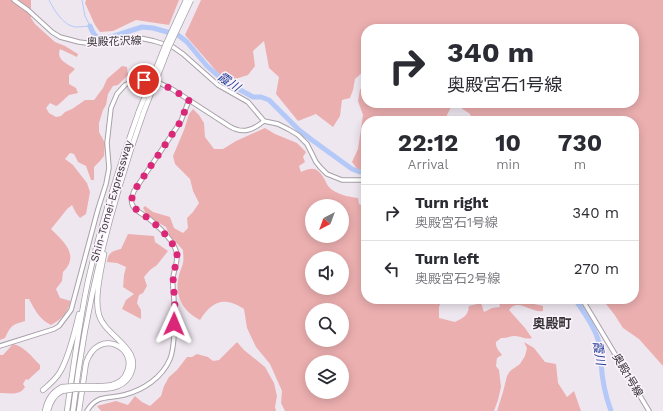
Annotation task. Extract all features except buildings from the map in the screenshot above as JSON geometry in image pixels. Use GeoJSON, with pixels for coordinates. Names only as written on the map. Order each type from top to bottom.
{"type":"FeatureCollection","features":[{"type":"Feature","properties":{"kind":"highway","name":"Shin-Tomei Expressway"},"geometry":{"type":"LineString","coordinates":[[67,411],[75,352],[88,282],[113,186],[165,46],[186,0]]}},
{"type":"Feature","properties":{"kind":"highway","name":"Shin-Tomei Expressway"},"geometry":{"type":"LineString","coordinates":[[73,411],[83,338],[94,283],[118,188],[141,113],[191,0]]}},
{"type":"Feature","properties":{"kind":"highway"},"geometry":{"type":"LineString","coordinates":[[45,411],[47,402],[54,392],[75,386],[110,388],[118,386],[127,379],[133,366],[132,359],[127,348],[102,323],[98,310],[100,276],[118,188]]}},
{"type":"Feature","properties":{"kind":"highway"},"geometry":{"type":"LineString","coordinates":[[43,390],[51,384],[65,361],[88,282]]}},
{"type":"Feature","properties":{"kind":"highway"},"geometry":{"type":"LineString","coordinates":[[79,411],[86,363],[92,351],[98,346],[106,343],[115,344],[127,354],[129,364],[127,372],[122,379],[114,384],[87,387]]}},
{"type":"Feature","properties":{"kind":"highway"},"geometry":{"type":"LineString","coordinates":[[48,411],[52,400],[62,389]]}},
{"type":"Feature","properties":{"kind":"street","name":"奥殿花沢線"},"geometry":{"type":"LineString","coordinates":[[14,0],[60,37],[78,42],[94,44],[122,39],[140,38],[173,47],[218,85],[248,102],[264,121]]}},
{"type":"Feature","properties":{"kind":"street"},"geometry":{"type":"LineString","coordinates":[[0,346],[59,326],[72,310],[98,209],[106,184],[109,168],[107,144],[112,108],[117,94],[125,85],[135,80],[153,80],[172,89],[239,131],[249,130],[264,121],[278,124],[298,135],[307,144],[316,162],[327,174],[342,180],[361,180]]}},
{"type":"Feature","properties":{"kind":"street"},"geometry":{"type":"LineString","coordinates":[[88,411],[90,407],[99,399],[122,396],[148,385],[162,372],[171,356],[175,307],[173,277],[177,251],[170,240],[156,225],[135,209],[132,203],[132,198],[134,191],[181,121],[189,100]]}},
{"type":"Feature","properties":{"kind":"street","name":"奥殿1号線"},"geometry":{"type":"LineString","coordinates":[[585,304],[649,411]]}},
{"type":"Feature","properties":{"kind":"shaded area"},"geometry":{"type":"Polygon","coordinates":[[[0,0],[31,0],[31,18],[35,24],[55,42],[78,54],[77,57],[60,49],[59,56],[61,59],[75,69],[69,75],[69,84],[76,88],[78,93],[69,95],[56,106],[50,103],[46,108],[49,113],[56,117],[61,116],[85,100],[94,100],[103,88],[107,79],[122,66],[127,67],[128,75],[118,85],[113,86],[108,94],[106,105],[99,123],[99,132],[105,143],[104,156],[94,167],[94,180],[91,180],[86,166],[78,162],[74,154],[70,153],[65,159],[73,165],[87,183],[90,192],[86,214],[80,218],[72,205],[51,229],[65,244],[70,254],[70,260],[68,266],[63,272],[62,281],[56,289],[60,298],[71,301],[68,309],[61,318],[51,325],[47,323],[35,310],[29,299],[25,299],[25,321],[12,326],[5,338],[0,340],[0,0]]]}},
{"type":"Feature","properties":{"kind":"shaded area"},"geometry":{"type":"Polygon","coordinates":[[[86,0],[179,0],[169,25],[136,20],[113,31],[100,32],[95,25],[85,3],[86,0]]]}},
{"type":"Feature","properties":{"kind":"shaded area"},"geometry":{"type":"Polygon","coordinates":[[[201,0],[663,0],[663,366],[639,339],[623,328],[606,304],[639,304],[639,116],[471,116],[461,108],[639,108],[639,24],[361,24],[361,74],[355,79],[350,98],[342,100],[340,116],[333,127],[316,114],[298,121],[276,94],[279,77],[269,68],[264,41],[253,51],[255,66],[248,75],[229,81],[218,73],[185,35],[201,0]]]}},
{"type":"Feature","properties":{"kind":"shaded area"},"geometry":{"type":"Polygon","coordinates":[[[360,89],[361,108],[450,108],[447,116],[363,116],[358,101],[360,89]]]}},
{"type":"Feature","properties":{"kind":"shaded area"},"geometry":{"type":"Polygon","coordinates":[[[193,109],[204,123],[205,137],[214,149],[223,149],[236,141],[265,128],[297,143],[306,152],[303,157],[305,162],[299,166],[301,172],[310,169],[318,171],[335,192],[358,198],[359,204],[361,205],[361,304],[440,304],[439,318],[455,322],[465,316],[468,312],[469,306],[477,304],[481,304],[484,312],[492,308],[500,307],[499,304],[534,304],[543,306],[543,311],[534,310],[521,305],[513,306],[509,310],[532,338],[527,339],[513,336],[501,338],[496,342],[502,355],[497,358],[496,366],[499,370],[501,387],[494,411],[285,411],[281,403],[282,391],[270,364],[256,347],[247,328],[244,309],[230,303],[219,302],[209,308],[200,320],[188,312],[181,302],[178,282],[183,261],[183,250],[170,236],[166,227],[148,217],[143,208],[145,206],[153,212],[170,217],[174,228],[183,233],[188,228],[187,218],[199,203],[193,191],[190,179],[175,164],[173,156],[189,114],[193,109]]]}},
{"type":"Feature","properties":{"kind":"shaded area"},"geometry":{"type":"Polygon","coordinates":[[[361,129],[361,170],[358,170],[352,162],[358,149],[361,129]]]}},
{"type":"Feature","properties":{"kind":"shaded area"},"geometry":{"type":"Polygon","coordinates":[[[128,234],[154,236],[155,242],[168,251],[157,265],[144,277],[147,286],[143,293],[139,295],[137,303],[141,310],[141,319],[122,309],[126,300],[134,294],[123,287],[126,267],[117,263],[107,262],[108,256],[111,252],[121,249],[128,234]]]}},
{"type":"Feature","properties":{"kind":"shaded area"},"geometry":{"type":"Polygon","coordinates":[[[237,342],[244,350],[265,367],[274,383],[277,396],[275,407],[276,411],[101,411],[97,406],[116,401],[128,405],[135,396],[150,406],[161,396],[169,377],[177,370],[187,357],[192,357],[197,354],[208,357],[213,361],[219,360],[237,342]]]}},
{"type":"Feature","properties":{"kind":"shaded area"},"geometry":{"type":"Polygon","coordinates":[[[524,342],[534,348],[545,362],[556,364],[558,383],[567,397],[574,391],[581,411],[497,411],[507,376],[510,371],[520,364],[525,356],[527,348],[524,342]]]}},
{"type":"Feature","properties":{"kind":"shaded area"},"geometry":{"type":"Polygon","coordinates":[[[13,344],[28,352],[40,365],[40,369],[28,380],[26,379],[23,384],[25,387],[20,392],[0,393],[0,355],[3,355],[13,344]]]}},
{"type":"Feature","properties":{"kind":"waterway"},"geometry":{"type":"LineString","coordinates":[[49,0],[57,13],[68,24],[77,27],[90,26],[85,16],[82,0]]}},
{"type":"Feature","properties":{"kind":"waterway","name":"霞川"},"geometry":{"type":"LineString","coordinates":[[90,26],[95,36],[102,39],[142,27],[153,28],[178,35],[187,42],[207,66],[224,81],[253,97],[261,97],[269,100],[299,130],[352,169],[361,172]]}},
{"type":"Feature","properties":{"kind":"waterway","name":"霞川"},"geometry":{"type":"LineString","coordinates":[[578,304],[589,320],[597,337],[604,387],[611,411]]}},
{"type":"Feature","properties":{"kind":"district","name":"奥殿町"},"geometry":{"type":"Point","coordinates":[552,323]}},
{"type":"Feature","properties":{"kind":"route"},"geometry":{"type":"LineString","coordinates":[[144,80],[153,80],[172,89],[189,100],[181,121],[132,195],[132,203],[135,209],[156,225],[170,240],[177,251],[173,277],[175,307],[174,324]]}}]}
